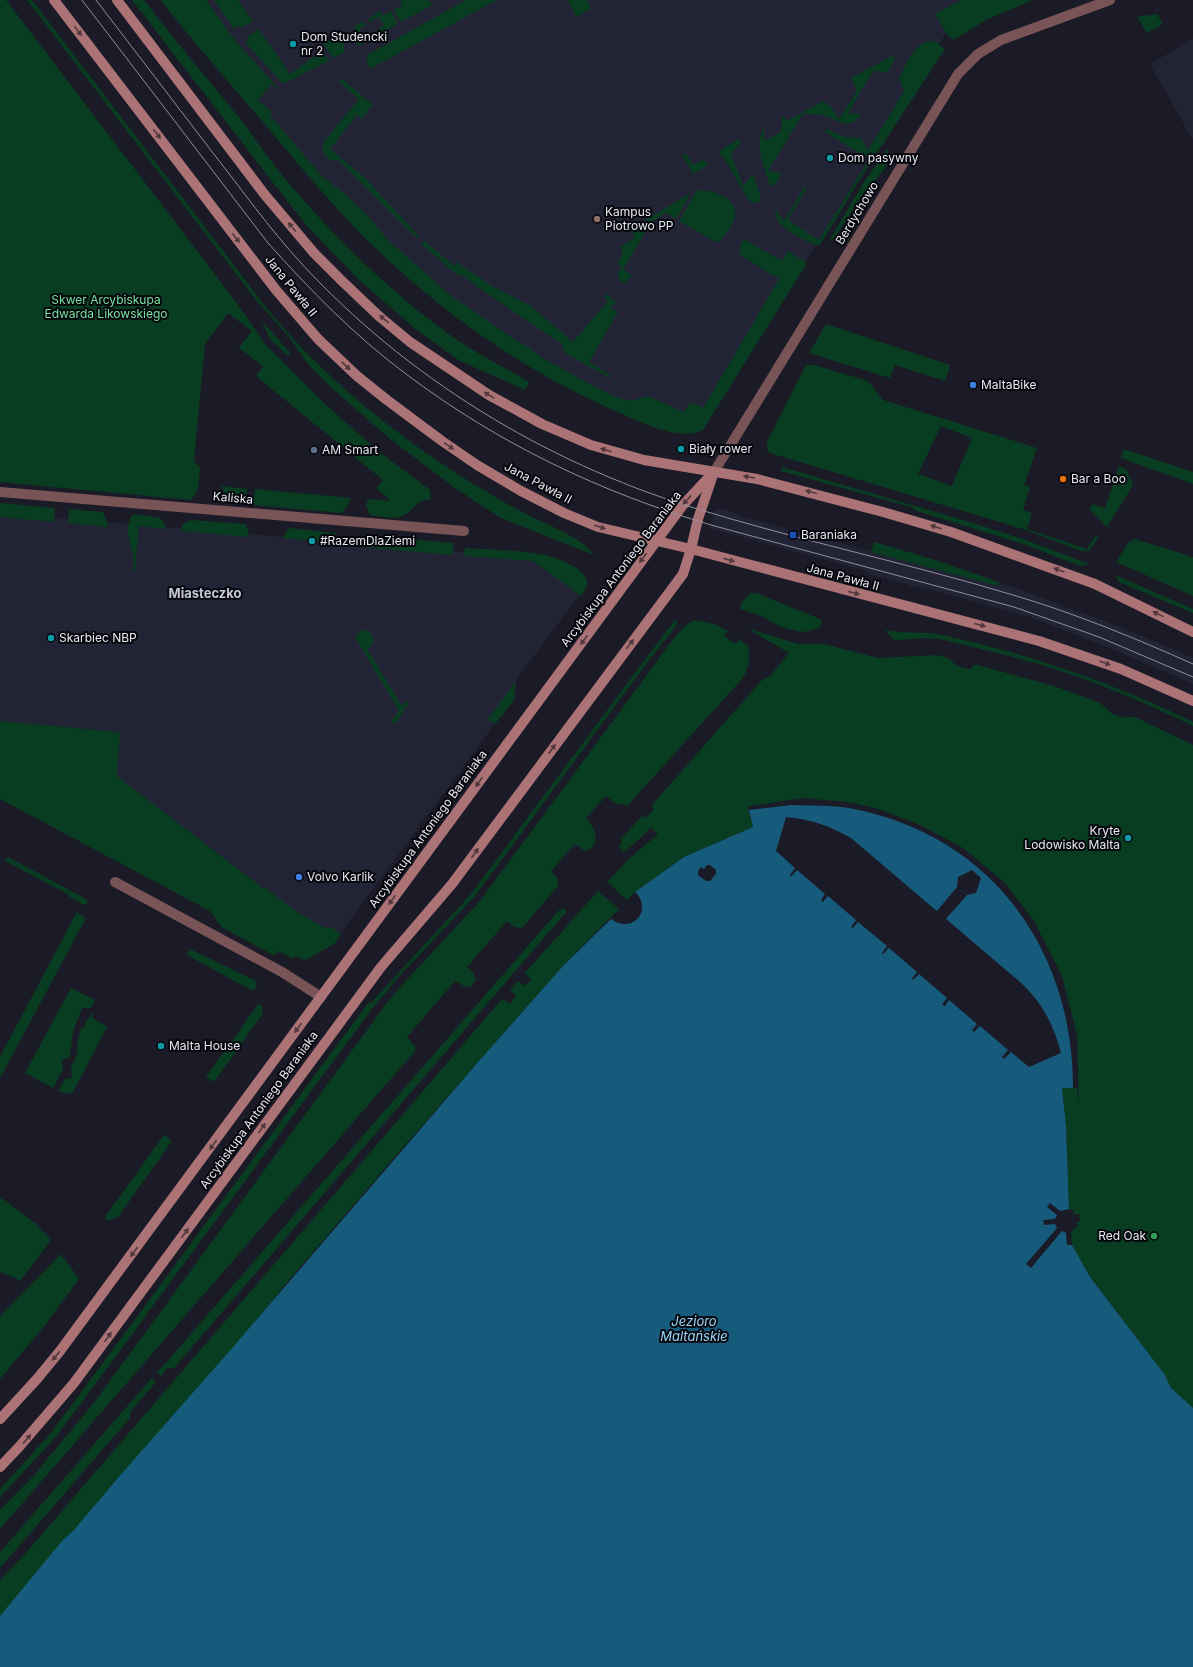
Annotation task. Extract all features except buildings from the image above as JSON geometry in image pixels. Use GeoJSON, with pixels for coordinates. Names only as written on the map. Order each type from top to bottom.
{"type":"FeatureCollection","features":[{"type":"Feature","properties":{"kind":"main road","name":"Jana Pawła II"},"geometry":{"type":"LineString","coordinates":[[54,0],[276,290],[318,339],[357,376],[442,441],[477,465],[564,513],[598,527],[656,542],[691,549],[1039,641],[1121,669],[1193,701]]}},
{"type":"Feature","properties":{"kind":"main road"},"geometry":{"type":"LineString","coordinates":[[117,0],[291,227],[340,279],[410,342],[489,395],[542,424],[591,445],[644,460],[752,478],[783,485],[951,532],[1095,584],[1193,632]]}},
{"type":"Feature","properties":{"kind":"main road","name":"Arcybiskupa Antoniego Baraniaka"},"geometry":{"type":"LineString","coordinates":[[0,1419],[37,1379],[60,1351],[683,505],[714,472]]}},
{"type":"Feature","properties":{"kind":"main road","name":"Arcybiskupa Antoniego Baraniaka"},"geometry":{"type":"LineString","coordinates":[[0,1467],[29,1437],[74,1383],[381,967],[452,884],[683,574],[691,549],[698,518],[714,472]]}},
{"type":"Feature","properties":{"kind":"street","name":"Berdychowo"},"geometry":{"type":"LineString","coordinates":[[714,472],[958,74],[978,54],[1001,40],[1095,2],[1110,0]]}},
{"type":"Feature","properties":{"kind":"street","name":"Kaliska"},"geometry":{"type":"LineString","coordinates":[[0,492],[464,532]]}},
{"type":"Feature","properties":{"kind":"street"},"geometry":{"type":"LineString","coordinates":[[115,882],[282,972],[321,997]]}},
{"type":"Feature","properties":{"kind":"shaded area","name":"Kampus Piotrowo PP"},"geometry":{"type":"Polygon","coordinates":[[[174,0],[1006,0],[946,33],[704,427],[609,395],[533,355],[441,289],[319,177],[174,0]]]}},
{"type":"Feature","properties":{"kind":"shaded area"},"geometry":{"type":"Polygon","coordinates":[[[1193,39],[1193,140],[1150,64],[1193,39]]]}},
{"type":"Feature","properties":{"kind":"shaded area"},"geometry":{"type":"Polygon","coordinates":[[[715,509],[727,510],[744,517],[998,586],[999,582],[1125,629],[1193,658],[1193,684],[1117,651],[1030,617],[918,586],[916,588],[911,587],[907,584],[868,574],[866,571],[709,528],[715,509]]]}},
{"type":"Feature","properties":{"kind":"shaded area"},"geometry":{"type":"Polygon","coordinates":[[[0,513],[533,558],[580,594],[511,687],[513,699],[334,942],[116,776],[120,732],[0,721],[0,513]]]}},
{"type":"Feature","properties":{"kind":"green space","name":"Skwer Arcybiskupa Edwarda Likowskiego"},"geometry":{"type":"Polygon","coordinates":[[[0,0],[6,0],[236,302],[265,344],[324,403],[378,451],[430,490],[431,500],[426,500],[419,503],[406,514],[398,517],[390,518],[370,515],[366,506],[368,499],[391,501],[376,488],[383,480],[256,376],[263,366],[239,348],[252,331],[228,313],[205,344],[194,461],[200,467],[199,480],[198,489],[191,500],[0,482],[0,0]]]}},
{"type":"Feature","properties":{"kind":"green space"},"geometry":{"type":"Polygon","coordinates":[[[27,0],[32,0],[265,306],[313,359],[366,407],[422,450],[500,500],[565,532],[582,543],[594,555],[501,518],[455,488],[389,438],[335,391],[309,365],[288,336],[256,300],[27,0]]]}},
{"type":"Feature","properties":{"kind":"green space"},"geometry":{"type":"Polygon","coordinates":[[[132,0],[144,0],[241,120],[294,189],[336,236],[383,281],[432,321],[456,339],[529,382],[525,390],[460,361],[418,331],[360,281],[309,228],[132,0]]]}},
{"type":"Feature","properties":{"kind":"green space"},"geometry":{"type":"Polygon","coordinates":[[[161,0],[206,0],[238,44],[283,93],[272,84],[258,100],[272,112],[270,115],[322,176],[345,194],[368,216],[389,241],[449,294],[541,357],[615,397],[631,401],[648,396],[684,412],[690,403],[694,403],[703,408],[779,279],[740,255],[739,248],[744,239],[782,261],[788,251],[807,263],[703,430],[683,434],[660,429],[637,421],[582,395],[512,356],[478,333],[415,284],[356,229],[332,203],[198,46],[161,0]]]}},
{"type":"Feature","properties":{"kind":"green space"},"geometry":{"type":"Polygon","coordinates":[[[214,0],[238,0],[253,21],[241,28],[239,25],[234,29],[214,0]]]}},
{"type":"Feature","properties":{"kind":"green space"},"geometry":{"type":"Polygon","coordinates":[[[401,0],[429,0],[432,5],[401,22],[394,10],[402,5],[401,0]]]}},
{"type":"Feature","properties":{"kind":"green space"},"geometry":{"type":"Polygon","coordinates":[[[466,0],[497,0],[370,69],[366,60],[369,54],[466,0]]]}},
{"type":"Feature","properties":{"kind":"green space"},"geometry":{"type":"Polygon","coordinates":[[[568,0],[587,0],[591,9],[576,17],[568,0]]]}},
{"type":"Feature","properties":{"kind":"green space"},"geometry":{"type":"Polygon","coordinates":[[[961,0],[1033,0],[986,20],[954,40],[948,36],[935,14],[961,0]]]}},
{"type":"Feature","properties":{"kind":"green space"},"geometry":{"type":"Polygon","coordinates":[[[380,11],[383,16],[391,11],[398,24],[357,47],[353,33],[355,26],[364,21],[366,25],[359,29],[364,38],[384,26],[379,17],[370,22],[368,19],[380,11]]]}},
{"type":"Feature","properties":{"kind":"green space"},"geometry":{"type":"Polygon","coordinates":[[[1157,14],[1163,24],[1147,33],[1137,17],[1157,14]]]}},
{"type":"Feature","properties":{"kind":"green space"},"geometry":{"type":"Polygon","coordinates":[[[259,29],[290,74],[322,51],[329,61],[283,84],[245,42],[249,40],[247,37],[259,29]]]}},
{"type":"Feature","properties":{"kind":"green space"},"geometry":{"type":"Polygon","coordinates":[[[336,36],[343,41],[345,52],[333,58],[323,44],[336,36]]]}},
{"type":"Feature","properties":{"kind":"green space"},"geometry":{"type":"Polygon","coordinates":[[[928,41],[936,42],[945,49],[860,179],[820,245],[810,243],[785,228],[778,221],[775,209],[784,221],[804,187],[807,188],[788,220],[819,240],[869,159],[825,132],[827,129],[844,137],[861,138],[868,150],[904,91],[899,78],[907,62],[918,47],[928,41]]]}},
{"type":"Feature","properties":{"kind":"green space"},"geometry":{"type":"Polygon","coordinates":[[[894,56],[895,59],[888,72],[873,71],[848,113],[861,114],[853,122],[848,124],[823,115],[803,114],[768,171],[782,173],[774,186],[770,185],[762,163],[760,149],[761,134],[764,126],[764,141],[781,132],[783,115],[787,121],[823,101],[831,107],[839,119],[857,91],[851,78],[894,56]]]}},
{"type":"Feature","properties":{"kind":"green space"},"geometry":{"type":"Polygon","coordinates":[[[342,79],[373,105],[362,119],[357,115],[330,149],[364,177],[419,236],[417,238],[338,160],[329,160],[324,153],[322,148],[325,140],[359,99],[339,82],[342,79]]]}},
{"type":"Feature","properties":{"kind":"green space"},"geometry":{"type":"Polygon","coordinates":[[[739,139],[741,142],[731,154],[743,186],[753,174],[761,197],[759,202],[752,203],[748,199],[723,156],[721,157],[720,155],[721,150],[739,139]]]}},
{"type":"Feature","properties":{"kind":"green space"},"geometry":{"type":"Polygon","coordinates":[[[888,148],[889,160],[883,171],[859,199],[836,236],[828,243],[864,182],[888,148]]]}},
{"type":"Feature","properties":{"kind":"green space"},"geometry":{"type":"Polygon","coordinates":[[[686,153],[693,165],[702,160],[706,161],[708,165],[693,174],[682,155],[686,153]]]}},
{"type":"Feature","properties":{"kind":"green space"},"geometry":{"type":"Polygon","coordinates":[[[702,190],[719,194],[725,197],[733,205],[735,217],[733,223],[720,242],[714,241],[679,221],[696,191],[702,190]]]}},
{"type":"Feature","properties":{"kind":"green space"},"geometry":{"type":"Polygon","coordinates":[[[691,193],[676,219],[666,213],[651,222],[623,270],[632,275],[624,284],[619,280],[620,278],[617,275],[621,267],[617,264],[623,253],[620,247],[635,238],[630,229],[691,193]]]}},
{"type":"Feature","properties":{"kind":"green space"},"geometry":{"type":"Polygon","coordinates":[[[425,241],[454,266],[457,262],[492,286],[531,306],[573,342],[608,301],[604,297],[607,294],[616,302],[611,308],[618,312],[589,362],[610,375],[610,378],[565,353],[562,344],[461,275],[457,275],[421,244],[425,241]]]}},
{"type":"Feature","properties":{"kind":"green space"},"geometry":{"type":"Polygon","coordinates":[[[261,321],[290,353],[289,355],[287,355],[270,339],[261,321]]]}},
{"type":"Feature","properties":{"kind":"green space"},"geometry":{"type":"Polygon","coordinates":[[[826,324],[950,365],[945,381],[895,365],[890,378],[809,353],[826,324]]]}},
{"type":"Feature","properties":{"kind":"green space"},"geometry":{"type":"Polygon","coordinates":[[[806,365],[814,365],[868,381],[883,400],[1037,448],[1024,485],[1030,487],[1023,510],[1032,513],[1027,529],[1087,549],[1096,535],[1098,538],[1090,550],[1084,552],[1026,530],[770,453],[767,450],[767,442],[806,365]],[[941,426],[918,474],[952,486],[972,438],[941,426]]]}},
{"type":"Feature","properties":{"kind":"green space"},"geometry":{"type":"Polygon","coordinates":[[[1124,449],[1193,472],[1193,484],[1121,458],[1124,449]]]}},
{"type":"Feature","properties":{"kind":"green space"},"geometry":{"type":"Polygon","coordinates":[[[1119,466],[1126,469],[1133,485],[1107,527],[1090,510],[1092,504],[1105,508],[1119,466]]]}},
{"type":"Feature","properties":{"kind":"green space"},"geometry":{"type":"Polygon","coordinates":[[[782,467],[970,522],[1023,539],[1089,564],[1080,566],[1026,545],[914,510],[914,508],[781,471],[782,467]]]}},
{"type":"Feature","properties":{"kind":"green space"},"geometry":{"type":"Polygon","coordinates":[[[221,486],[247,489],[245,504],[231,503],[221,486]]]}},
{"type":"Feature","properties":{"kind":"green space"},"geometry":{"type":"Polygon","coordinates":[[[255,489],[351,498],[347,507],[341,513],[253,505],[255,489]]]}},
{"type":"Feature","properties":{"kind":"green space"},"geometry":{"type":"Polygon","coordinates":[[[0,503],[55,508],[54,522],[0,517],[0,503]]]}},
{"type":"Feature","properties":{"kind":"green space"},"geometry":{"type":"Polygon","coordinates":[[[69,509],[103,512],[108,525],[107,527],[68,523],[69,509]]]}},
{"type":"Feature","properties":{"kind":"green space"},"geometry":{"type":"Polygon","coordinates":[[[133,514],[160,518],[166,529],[139,526],[135,571],[133,571],[133,556],[128,532],[130,519],[133,514]]]}},
{"type":"Feature","properties":{"kind":"green space"},"geometry":{"type":"Polygon","coordinates":[[[190,520],[246,524],[249,537],[181,531],[183,524],[190,520]]]}},
{"type":"Feature","properties":{"kind":"green space"},"geometry":{"type":"Polygon","coordinates":[[[289,528],[335,533],[342,546],[327,544],[327,542],[282,538],[289,528]]]}},
{"type":"Feature","properties":{"kind":"green space"},"geometry":{"type":"Polygon","coordinates":[[[364,535],[454,543],[452,555],[360,547],[364,535]]]}},
{"type":"Feature","properties":{"kind":"green space"},"geometry":{"type":"Polygon","coordinates":[[[1135,539],[1193,557],[1193,596],[1116,562],[1128,543],[1135,539]]]}},
{"type":"Feature","properties":{"kind":"green space"},"geometry":{"type":"Polygon","coordinates":[[[874,542],[932,559],[999,582],[998,586],[871,552],[874,542]]]}},
{"type":"Feature","properties":{"kind":"green space"},"geometry":{"type":"Polygon","coordinates":[[[465,548],[505,550],[550,556],[564,561],[578,569],[587,579],[587,586],[581,596],[533,561],[464,556],[465,548]]]}},
{"type":"Feature","properties":{"kind":"green space"},"geometry":{"type":"Polygon","coordinates":[[[1115,575],[1193,609],[1193,613],[1119,582],[1115,575]]]}},
{"type":"Feature","properties":{"kind":"green space"},"geometry":{"type":"Polygon","coordinates":[[[750,593],[756,593],[820,619],[822,622],[819,628],[804,632],[781,627],[762,616],[740,609],[742,602],[750,593]]]}},
{"type":"Feature","properties":{"kind":"green space"},"geometry":{"type":"Polygon","coordinates":[[[676,619],[676,626],[646,664],[475,896],[403,972],[371,1010],[55,1438],[0,1497],[0,1489],[50,1434],[368,1003],[370,1004],[471,894],[676,619]]]}},
{"type":"Feature","properties":{"kind":"green space"},"geometry":{"type":"Polygon","coordinates":[[[695,620],[714,624],[728,631],[724,636],[736,644],[739,639],[748,646],[749,663],[742,679],[628,805],[616,804],[606,796],[586,818],[592,826],[596,836],[596,841],[591,849],[585,851],[575,844],[551,871],[558,879],[558,886],[522,928],[514,927],[507,921],[467,967],[473,972],[476,980],[470,987],[464,986],[455,981],[407,1037],[415,1046],[415,1051],[0,1529],[0,1510],[35,1474],[93,1404],[392,996],[480,901],[677,634],[689,623],[695,620]]]}},
{"type":"Feature","properties":{"kind":"green space"},"geometry":{"type":"Polygon","coordinates":[[[747,628],[798,644],[824,644],[878,658],[937,655],[948,658],[957,666],[970,669],[974,665],[978,665],[1057,687],[1100,703],[1115,715],[1135,717],[1193,745],[1193,1408],[1171,1388],[1165,1375],[1090,1277],[1072,1245],[1071,1232],[1078,1225],[1076,1223],[1080,1221],[1079,1214],[1074,1214],[1074,1211],[1069,1209],[1066,1126],[1062,1088],[1077,1087],[1079,1105],[1077,1035],[1062,976],[1034,921],[1004,882],[963,848],[920,825],[875,808],[848,802],[802,798],[750,806],[748,808],[753,827],[684,857],[635,892],[627,900],[607,882],[630,858],[658,834],[650,827],[647,832],[624,852],[619,847],[622,842],[620,840],[643,815],[646,818],[654,809],[651,806],[761,681],[771,675],[789,653],[747,628]]]}},
{"type":"Feature","properties":{"kind":"green space"},"geometry":{"type":"Polygon","coordinates":[[[362,630],[367,630],[373,635],[373,644],[367,649],[402,706],[406,701],[409,703],[395,724],[391,721],[399,711],[356,639],[356,636],[362,630]]]}},
{"type":"Feature","properties":{"kind":"green space"},"geometry":{"type":"Polygon","coordinates":[[[885,630],[942,635],[1007,651],[1101,682],[1193,722],[1193,726],[1111,689],[1046,666],[940,639],[926,638],[894,640],[885,630]]]}},
{"type":"Feature","properties":{"kind":"green space"},"geometry":{"type":"Polygon","coordinates":[[[516,681],[514,700],[496,723],[489,721],[488,719],[516,681]]]}},
{"type":"Feature","properties":{"kind":"green space"},"geometry":{"type":"Polygon","coordinates":[[[0,721],[120,732],[117,776],[263,888],[264,887],[299,913],[323,927],[333,928],[341,934],[335,943],[308,959],[304,960],[295,956],[293,959],[278,951],[275,956],[221,927],[210,911],[0,799],[0,721]]]}},
{"type":"Feature","properties":{"kind":"green space"},"geometry":{"type":"Polygon","coordinates":[[[8,857],[86,899],[88,903],[84,905],[68,896],[68,894],[5,861],[8,857]]]}},
{"type":"Feature","properties":{"kind":"green space"},"geometry":{"type":"Polygon","coordinates":[[[598,891],[619,909],[564,965],[405,1145],[290,1279],[0,1632],[0,1580],[25,1554],[502,999],[510,1004],[516,996],[510,990],[518,981],[525,986],[531,979],[525,973],[598,891]]]}},
{"type":"Feature","properties":{"kind":"green space"},"geometry":{"type":"Polygon","coordinates":[[[563,908],[567,911],[174,1368],[167,1368],[161,1376],[157,1373],[559,910],[560,911],[563,908]]]}},
{"type":"Feature","properties":{"kind":"green space"},"geometry":{"type":"Polygon","coordinates":[[[77,912],[84,916],[85,920],[0,1078],[0,1057],[77,912]]]}},
{"type":"Feature","properties":{"kind":"green space"},"geometry":{"type":"Polygon","coordinates":[[[190,949],[256,981],[257,985],[253,991],[187,955],[190,949]]]}},
{"type":"Feature","properties":{"kind":"green space"},"geometry":{"type":"Polygon","coordinates":[[[71,988],[95,1000],[91,1008],[82,1008],[73,1032],[69,1058],[62,1059],[63,1069],[53,1088],[25,1073],[71,988]]]}},
{"type":"Feature","properties":{"kind":"green space"},"geometry":{"type":"Polygon","coordinates":[[[259,1003],[263,1008],[262,1015],[214,1082],[206,1077],[259,1003]]]}},
{"type":"Feature","properties":{"kind":"green space"},"geometry":{"type":"Polygon","coordinates":[[[95,1011],[92,1018],[107,1027],[72,1094],[58,1091],[65,1079],[72,1078],[71,1068],[77,1054],[81,1028],[84,1028],[86,1021],[95,1011]]]}},
{"type":"Feature","properties":{"kind":"green space"},"geometry":{"type":"Polygon","coordinates":[[[164,1135],[172,1141],[118,1217],[106,1221],[105,1217],[164,1135]]]}},
{"type":"Feature","properties":{"kind":"green space"},"geometry":{"type":"Polygon","coordinates":[[[0,1197],[35,1223],[51,1240],[20,1281],[0,1272],[0,1197]]]}},
{"type":"Feature","properties":{"kind":"green space"},"geometry":{"type":"Polygon","coordinates":[[[61,1254],[79,1279],[42,1329],[0,1379],[0,1316],[61,1254]]]}},
{"type":"Feature","properties":{"kind":"green space"},"geometry":{"type":"Polygon","coordinates":[[[152,1378],[156,1382],[130,1412],[130,1418],[0,1568],[0,1552],[152,1378]]]}},
{"type":"Feature","properties":{"kind":"water","name":"Jezioro Maltańskie"},"geometry":{"type":"Polygon","coordinates":[[[791,805],[835,806],[849,808],[899,822],[943,843],[982,871],[1014,905],[1039,945],[1058,989],[1069,1037],[1073,1088],[1062,1088],[1066,1126],[1069,1209],[1060,1211],[1050,1203],[1047,1207],[1057,1215],[1055,1219],[1043,1220],[1044,1225],[1055,1224],[1057,1228],[1026,1264],[1031,1268],[1062,1231],[1066,1233],[1067,1245],[1072,1245],[1090,1277],[1165,1375],[1171,1388],[1193,1408],[1193,1667],[0,1667],[0,1616],[62,1541],[74,1530],[233,1347],[479,1061],[564,965],[611,919],[619,923],[626,924],[633,922],[638,918],[641,913],[642,906],[640,899],[635,892],[684,857],[753,827],[749,810],[791,805]],[[786,817],[776,851],[795,868],[790,875],[791,877],[797,870],[825,894],[821,900],[823,902],[828,896],[856,920],[851,927],[853,928],[858,922],[887,946],[882,953],[883,954],[889,948],[917,972],[912,978],[913,980],[919,974],[947,998],[942,1004],[945,1006],[949,1000],[977,1024],[972,1030],[974,1032],[980,1026],[1008,1050],[1002,1057],[1004,1059],[1011,1052],[1029,1067],[1061,1053],[1055,1033],[1046,1014],[1028,990],[851,838],[820,824],[803,819],[786,817]],[[707,865],[704,869],[701,867],[698,871],[698,875],[706,881],[710,881],[716,874],[716,870],[710,865],[707,865]],[[972,870],[958,877],[957,887],[967,895],[976,893],[981,878],[972,870]]]}},
{"type":"Feature","properties":{"kind":"pier"},"geometry":{"type":"Polygon","coordinates":[[[957,887],[967,895],[945,920],[936,912],[957,887]]]}},
{"type":"Feature","properties":{"kind":"tram line"},"geometry":{"type":"LineString","coordinates":[[82,0],[268,243],[300,278],[351,328],[387,359],[441,399],[477,422],[514,444],[590,481],[670,512],[711,525],[1014,607],[1099,637],[1193,677]]}},
{"type":"Feature","properties":{"kind":"tram line"},"geometry":{"type":"LineString","coordinates":[[96,0],[256,209],[301,263],[342,304],[385,343],[432,378],[480,410],[530,440],[582,466],[636,488],[731,519],[933,572],[1036,602],[1104,626],[1193,664]]}},
{"type":"Feature","properties":{"kind":"place","name":"Dom Studencki nr 2"},"geometry":{"type":"Point","coordinates":[293,44]}},
{"type":"Feature","properties":{"kind":"place","name":"Dom pasywny"},"geometry":{"type":"Point","coordinates":[830,158]}},
{"type":"Feature","properties":{"kind":"place","name":"Kampus Piotrowo PP"},"geometry":{"type":"Point","coordinates":[597,219]}},
{"type":"Feature","properties":{"kind":"place","name":"MaltaBike"},"geometry":{"type":"Point","coordinates":[973,385]}},
{"type":"Feature","properties":{"kind":"place","name":"Biały rower"},"geometry":{"type":"Point","coordinates":[681,449]}},
{"type":"Feature","properties":{"kind":"place","name":"AM Smart"},"geometry":{"type":"Point","coordinates":[314,450]}},
{"type":"Feature","properties":{"kind":"place","name":"Bar a Boo"},"geometry":{"type":"Point","coordinates":[1063,479]}},
{"type":"Feature","properties":{"kind":"place","name":"Baraniaka"},"geometry":{"type":"Point","coordinates":[793,535]}},
{"type":"Feature","properties":{"kind":"place","name":"#RazemDlaZiemi"},"geometry":{"type":"Point","coordinates":[312,541]}},
{"type":"Feature","properties":{"kind":"place","name":"Skarbiec NBP"},"geometry":{"type":"Point","coordinates":[51,638]}},
{"type":"Feature","properties":{"kind":"place","name":"Kryte Lodowisko Malta"},"geometry":{"type":"Point","coordinates":[1128,838]}},
{"type":"Feature","properties":{"kind":"place","name":"Volvo Karlik"},"geometry":{"type":"Point","coordinates":[299,877]}},
{"type":"Feature","properties":{"kind":"place","name":"Malta House"},"geometry":{"type":"Point","coordinates":[161,1046]}},
{"type":"Feature","properties":{"kind":"place","name":"Red Oak"},"geometry":{"type":"Point","coordinates":[1154,1236]}},
{"type":"Feature","properties":{"kind":"district","name":"Miasteczko"},"geometry":{"type":"Point","coordinates":[205,593]}}]}
